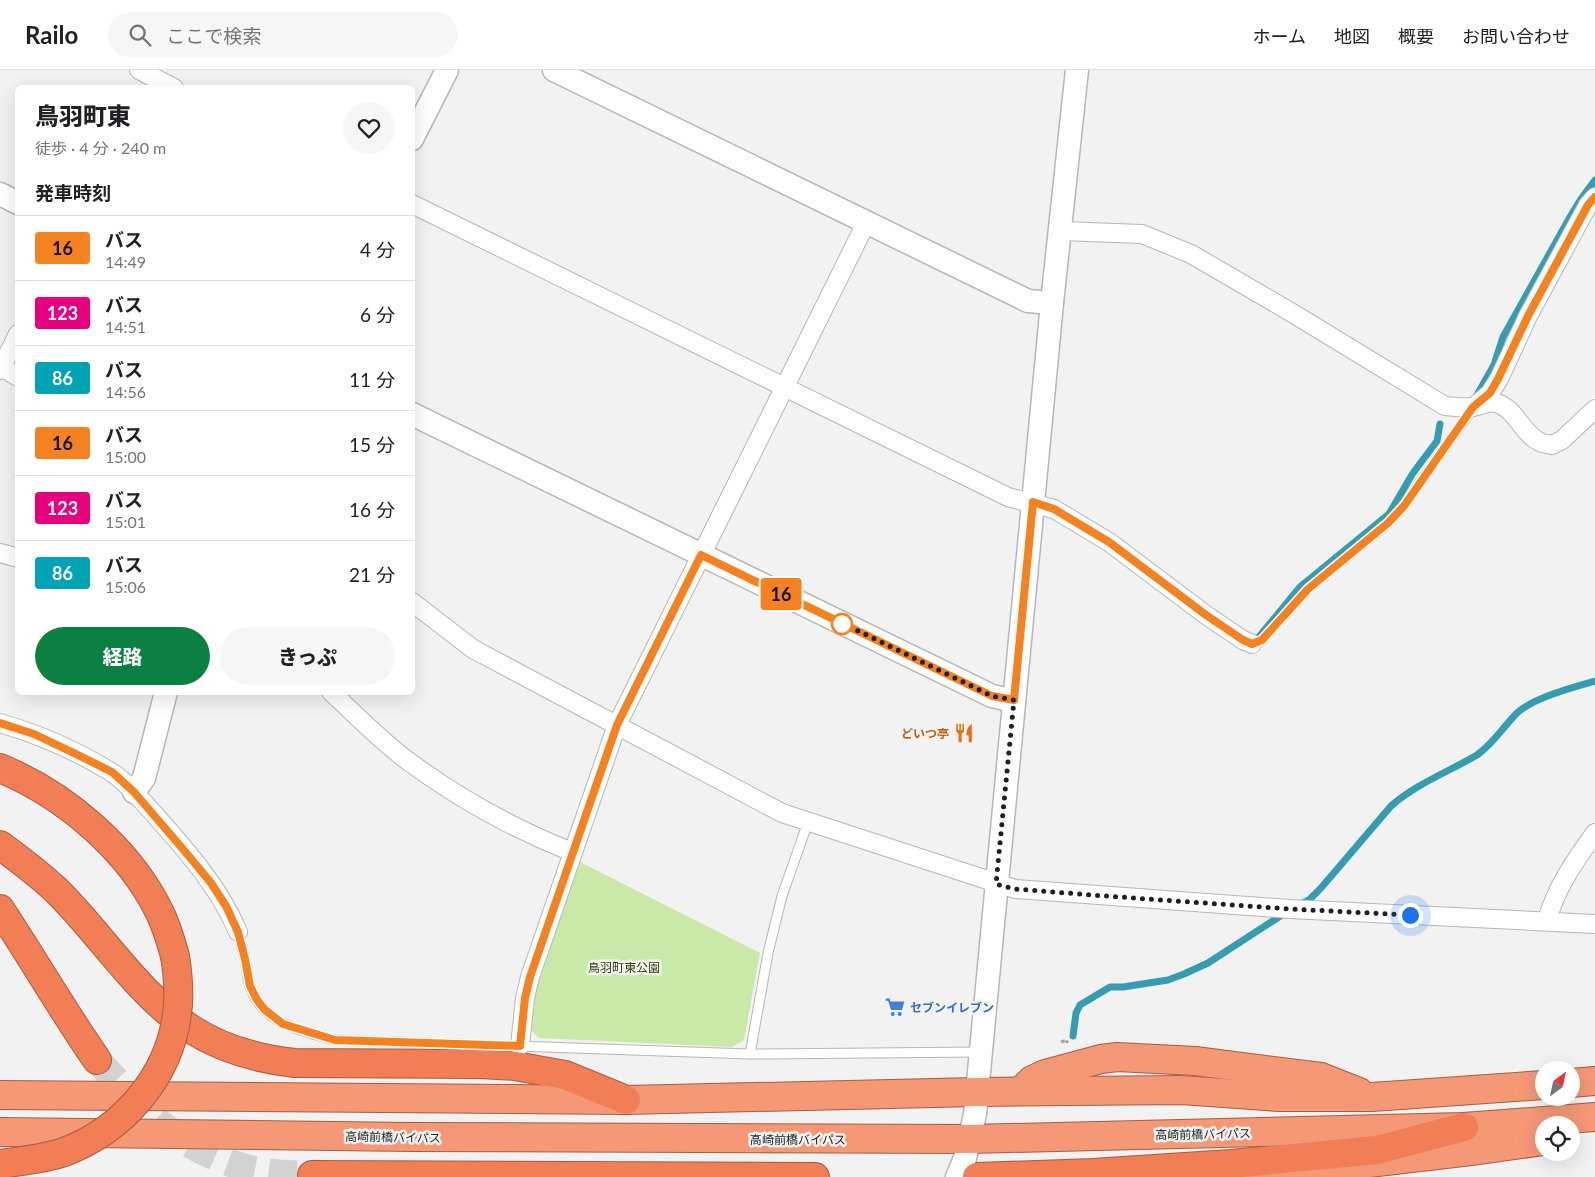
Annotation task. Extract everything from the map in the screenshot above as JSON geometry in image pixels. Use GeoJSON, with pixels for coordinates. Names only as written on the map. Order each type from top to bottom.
{"type":"FeatureCollection","features":[{"type":"Feature","properties":{"kind":"highway"},"geometry":{"type":"LineString","coordinates":[[0,768],[53,795],[81,816],[110,843],[133,870],[161,914],[175,956],[178,995],[177,1015],[171,1040],[160,1069],[139,1100],[109,1127],[87,1142],[63,1152],[35,1159],[0,1164]]}},
{"type":"Feature","properties":{"kind":"highway"},"geometry":{"type":"LineString","coordinates":[[0,844],[56,890],[165,1009],[192,1029],[220,1044],[244,1053],[295,1064],[480,1064],[515,1066],[565,1075],[626,1100]]}},
{"type":"Feature","properties":{"kind":"highway"},"geometry":{"type":"LineString","coordinates":[[0,909],[28,951],[63,1010],[97,1060]]}},
{"type":"Feature","properties":{"kind":"highway"},"geometry":{"type":"LineString","coordinates":[[1580,1082],[1595,1081]]}},
{"type":"Feature","properties":{"kind":"highway"},"geometry":{"type":"LineString","coordinates":[[0,1095],[626,1100],[977,1092],[1181,1090],[1278,1097],[1372,1098],[1535,1086]]}},
{"type":"Feature","properties":{"kind":"highway","name":"高崎前橋バイパス"},"geometry":{"type":"LineString","coordinates":[[0,1132],[411,1137],[970,1139],[1464,1127],[1595,1117]]}},
{"type":"Feature","properties":{"kind":"highway"},"geometry":{"type":"LineString","coordinates":[[1580,1129],[1595,1124]]}},
{"type":"Feature","properties":{"kind":"highway"},"geometry":{"type":"LineString","coordinates":[[978,1177],[1103,1173],[1231,1164],[1368,1151],[1464,1127]]}},
{"type":"Feature","properties":{"kind":"highway"},"geometry":{"type":"LineString","coordinates":[[1251,1177],[1535,1142]]}},
{"type":"Feature","properties":{"kind":"highway"},"geometry":{"type":"LineString","coordinates":[[312,1175],[815,1177]]}},
{"type":"Feature","properties":{"kind":"street"},"geometry":{"type":"LineString","coordinates":[[415,133],[447,70]]}},
{"type":"Feature","properties":{"kind":"street"},"geometry":{"type":"LineString","coordinates":[[554,70],[1028,301],[1052,303]]}},
{"type":"Feature","properties":{"kind":"street"},"geometry":{"type":"LineString","coordinates":[[957,1177],[970,1139],[977,1092],[1052,303],[1077,70]]}},
{"type":"Feature","properties":{"kind":"street"},"geometry":{"type":"LineString","coordinates":[[142,75],[167,85]]}},
{"type":"Feature","properties":{"kind":"street"},"geometry":{"type":"LineString","coordinates":[[0,194],[15,202]]}},
{"type":"Feature","properties":{"kind":"street"},"geometry":{"type":"LineString","coordinates":[[1473,407],[1490,393],[1528,316],[1588,205],[1595,197]]}},
{"type":"Feature","properties":{"kind":"street"},"geometry":{"type":"LineString","coordinates":[[415,205],[1008,497],[1054,509],[1109,542],[1206,615],[1252,644]]}},
{"type":"Feature","properties":{"kind":"street"},"geometry":{"type":"LineString","coordinates":[[520,1046],[525,998],[530,977],[617,725],[866,223]]}},
{"type":"Feature","properties":{"kind":"street"},"geometry":{"type":"LineString","coordinates":[[1061,231],[1142,234],[1190,254],[1294,314],[1445,406],[1473,407],[1493,402],[1501,405],[1539,442],[1552,445],[1562,440],[1595,409]]}},
{"type":"Feature","properties":{"kind":"street"},"geometry":{"type":"LineString","coordinates":[[15,340],[0,368],[15,376]]}},
{"type":"Feature","properties":{"kind":"street"},"geometry":{"type":"LineString","coordinates":[[415,415],[992,696],[1014,700]]}},
{"type":"Feature","properties":{"kind":"street"},"geometry":{"type":"LineString","coordinates":[[0,553],[15,557]]}},
{"type":"Feature","properties":{"kind":"street"},"geometry":{"type":"LineString","coordinates":[[415,604],[474,649],[782,813],[996,884],[1015,889],[1290,909],[1595,924]]}},
{"type":"Feature","properties":{"kind":"street"},"geometry":{"type":"LineString","coordinates":[[134,792],[144,778],[165,695]]}},
{"type":"Feature","properties":{"kind":"street"},"geometry":{"type":"LineString","coordinates":[[334,695],[407,760],[450,791],[572,852]]}},
{"type":"Feature","properties":{"kind":"street"},"geometry":{"type":"LineString","coordinates":[[0,723],[34,734],[112,772],[134,792],[211,883],[226,906],[238,932]]}},
{"type":"Feature","properties":{"kind":"street"},"geometry":{"type":"LineString","coordinates":[[1547,921],[1560,890],[1595,833]]}},
{"type":"Feature","properties":{"kind":"lane"},"geometry":{"type":"LineString","coordinates":[[1252,644],[1262,640],[1308,589],[1388,523],[1404,506],[1473,407]]}},
{"type":"Feature","properties":{"kind":"lane"},"geometry":{"type":"LineString","coordinates":[[750,1054],[768,953],[782,896],[808,822]]}},
{"type":"Feature","properties":{"kind":"lane"},"geometry":{"type":"LineString","coordinates":[[238,932],[250,986],[265,1010],[283,1024],[335,1040],[750,1054],[980,1052]]}},
{"type":"Feature","properties":{"kind":"green space","name":"鳥羽町東公園"},"geometry":{"type":"Polygon","coordinates":[[[580,862],[760,953],[744,1040],[732,1047],[539,1038],[530,1029],[534,996],[580,862]]]}},
{"type":"Feature","properties":{"kind":"waterway"},"geometry":{"type":"LineString","coordinates":[[1477,395],[1494,365],[1503,337],[1570,217],[1595,180]]}},
{"type":"Feature","properties":{"kind":"waterway"},"geometry":{"type":"LineString","coordinates":[[1258,638],[1300,587],[1389,514],[1413,473],[1437,441],[1440,424]]}},
{"type":"Feature","properties":{"kind":"waterway"},"geometry":{"type":"LineString","coordinates":[[1299,905],[1309,900],[1321,888],[1391,806],[1401,798],[1477,755],[1524,708],[1554,694],[1595,681]]}},
{"type":"Feature","properties":{"kind":"waterway"},"geometry":{"type":"LineString","coordinates":[[1073,1036],[1076,1013],[1080,1005],[1110,987],[1123,987],[1168,980],[1184,974],[1208,963],[1285,913]]}},
{"type":"Feature","properties":{"kind":"tunnel"},"geometry":{"type":"LineString","coordinates":[[97,1060],[150,1115],[171,1132],[194,1146],[218,1158],[251,1169],[312,1175]]}},
{"type":"Feature","properties":{"kind":"bus line","name":"16"},"geometry":{"type":"LineString","coordinates":[[0,723],[34,734],[112,772],[134,792],[211,883],[226,906],[238,932],[250,986],[265,1010],[283,1024],[335,1040],[520,1046],[525,998],[530,977],[617,725],[701,555],[992,696],[1004,700],[1014,700],[1033,502],[1054,509],[1109,542],[1206,615],[1243,640],[1252,644],[1262,640],[1308,589],[1388,523],[1404,506],[1473,407],[1490,393],[1528,316],[1588,205],[1595,197]]}},
{"type":"Feature","properties":{"kind":"place","name":"どいつ亭"},"geometry":{"type":"Point","coordinates":[964,733]}},
{"type":"Feature","properties":{"kind":"place","name":"セブンイレブン"},"geometry":{"type":"Point","coordinates":[895,1007]}},
{"type":"Feature","properties":{"kind":"route"},"geometry":{"type":"LineString","coordinates":[[842,624],[838,621],[992,696],[1004,700],[1014,700],[996,884],[1015,889],[1105,896],[1410,915]]}}]}
